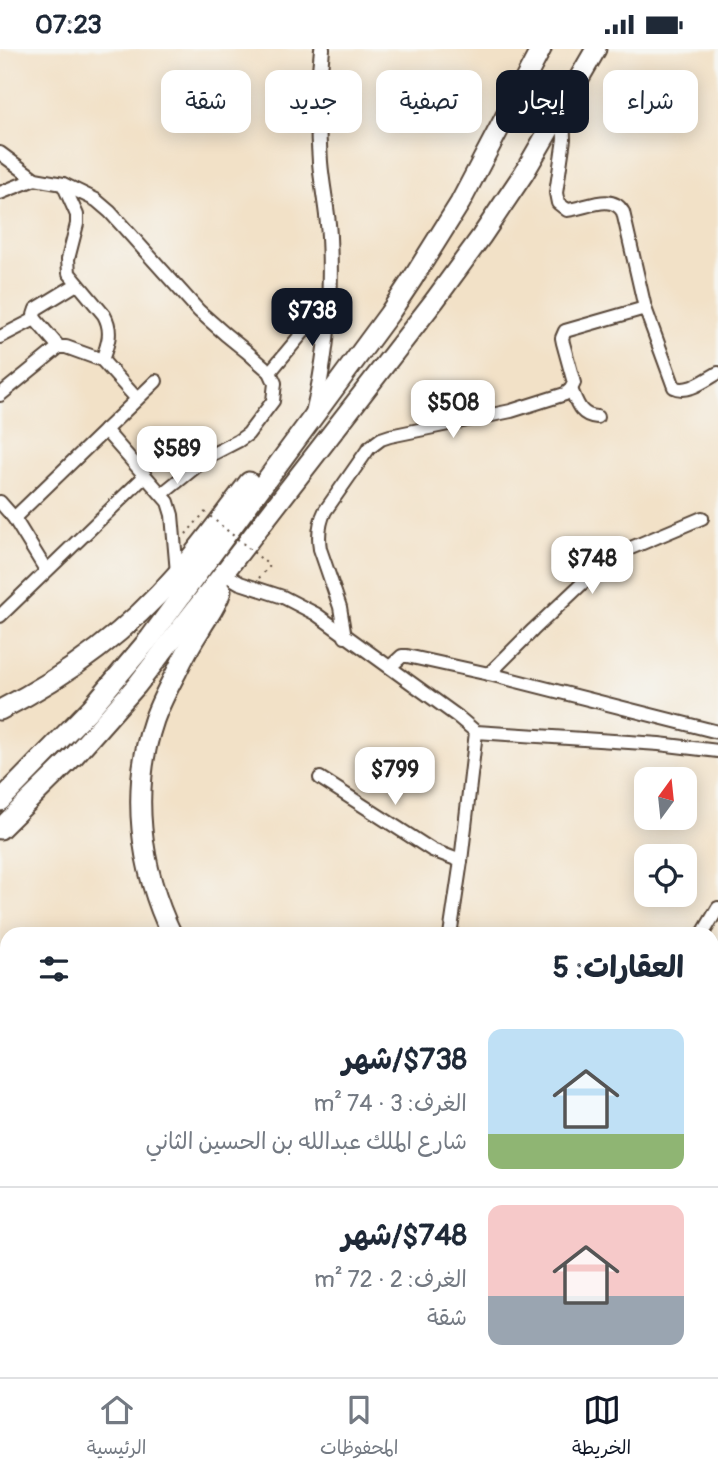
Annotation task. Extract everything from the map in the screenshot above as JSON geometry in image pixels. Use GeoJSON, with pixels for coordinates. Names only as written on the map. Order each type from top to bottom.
{"type":"FeatureCollection","features":[{"type":"Feature","properties":{"kind":"highway"},"geometry":{"type":"LineString","coordinates":[[0,801],[57,745],[130,663],[176,605],[389,314],[437,241],[481,165],[541,49]]}},
{"type":"Feature","properties":{"kind":"highway"},"geometry":{"type":"LineString","coordinates":[[584,70],[596,49]]}},
{"type":"Feature","properties":{"kind":"highway"},"geometry":{"type":"LineString","coordinates":[[0,829],[106,721],[166,649],[435,300],[503,205],[546,133]]}},
{"type":"Feature","properties":{"kind":"highway"},"geometry":{"type":"LineString","coordinates":[[0,710],[62,675],[142,611],[177,573],[275,450],[307,425]]}},
{"type":"Feature","properties":{"kind":"highway"},"geometry":{"type":"LineString","coordinates":[[169,927],[156,897],[144,844],[141,808],[145,763],[155,719],[176,673],[218,602],[223,573]]}},
{"type":"Feature","properties":{"kind":"street"},"geometry":{"type":"LineString","coordinates":[[307,425],[322,373],[329,302],[329,233],[318,134],[321,49]]}},
{"type":"Feature","properties":{"kind":"street"},"geometry":{"type":"LineString","coordinates":[[564,133],[556,193],[558,204],[567,210],[608,202],[621,208],[646,308],[674,387],[687,390],[718,373]]}},
{"type":"Feature","properties":{"kind":"street"},"geometry":{"type":"LineString","coordinates":[[0,153],[35,179],[63,184],[96,200],[110,212],[199,311],[270,372],[276,387],[273,401],[248,434],[209,457],[162,494]]}},
{"type":"Feature","properties":{"kind":"street"},"geometry":{"type":"LineString","coordinates":[[0,193],[35,179]]}},
{"type":"Feature","properties":{"kind":"street"},"geometry":{"type":"LineString","coordinates":[[63,184],[78,223],[67,266],[69,273],[108,322],[110,334],[102,360]]}},
{"type":"Feature","properties":{"kind":"street"},"geometry":{"type":"LineString","coordinates":[[59,347],[34,315],[36,309],[77,284]]}},
{"type":"Feature","properties":{"kind":"street"},"geometry":{"type":"LineString","coordinates":[[270,372],[329,302]]}},
{"type":"Feature","properties":{"kind":"street"},"geometry":{"type":"LineString","coordinates":[[345,637],[343,617],[318,540],[325,511],[369,448],[390,436],[511,411],[565,394],[574,383],[563,344],[565,331],[646,308]]}},
{"type":"Feature","properties":{"kind":"street"},"geometry":{"type":"LineString","coordinates":[[0,337],[35,319]]}},
{"type":"Feature","properties":{"kind":"street"},"geometry":{"type":"LineString","coordinates":[[2,389],[59,347],[66,347],[102,360],[137,400]]}},
{"type":"Feature","properties":{"kind":"street"},"geometry":{"type":"LineString","coordinates":[[14,518],[156,381]]}},
{"type":"Feature","properties":{"kind":"street"},"geometry":{"type":"LineString","coordinates":[[571,389],[582,411],[586,415],[597,417]]}},
{"type":"Feature","properties":{"kind":"street"},"geometry":{"type":"LineString","coordinates":[[105,430],[168,502],[172,515],[177,573]]}},
{"type":"Feature","properties":{"kind":"street"},"geometry":{"type":"LineString","coordinates":[[0,616],[145,476]]}},
{"type":"Feature","properties":{"kind":"street"},"geometry":{"type":"LineString","coordinates":[[0,502],[14,518],[47,570]]}},
{"type":"Feature","properties":{"kind":"street"},"geometry":{"type":"LineString","coordinates":[[489,674],[607,560],[702,518]]}},
{"type":"Feature","properties":{"kind":"street"},"geometry":{"type":"LineString","coordinates":[[223,573],[240,583],[294,602],[316,614],[476,732],[659,744],[718,751]]}},
{"type":"Feature","properties":{"kind":"street"},"geometry":{"type":"LineString","coordinates":[[390,667],[404,655],[718,732]]}},
{"type":"Feature","properties":{"kind":"street"},"geometry":{"type":"LineString","coordinates":[[451,927],[476,732]]}},
{"type":"Feature","properties":{"kind":"street"},"geometry":{"type":"LineString","coordinates":[[320,778],[432,850],[461,861]]}},
{"type":"Feature","properties":{"kind":"street"},"geometry":{"type":"LineString","coordinates":[[707,927],[718,908]]}},
{"type":"Feature","properties":{"kind":"path"},"geometry":{"type":"LineString","coordinates":[[191,529],[205,512],[270,566],[261,575]]}}]}
